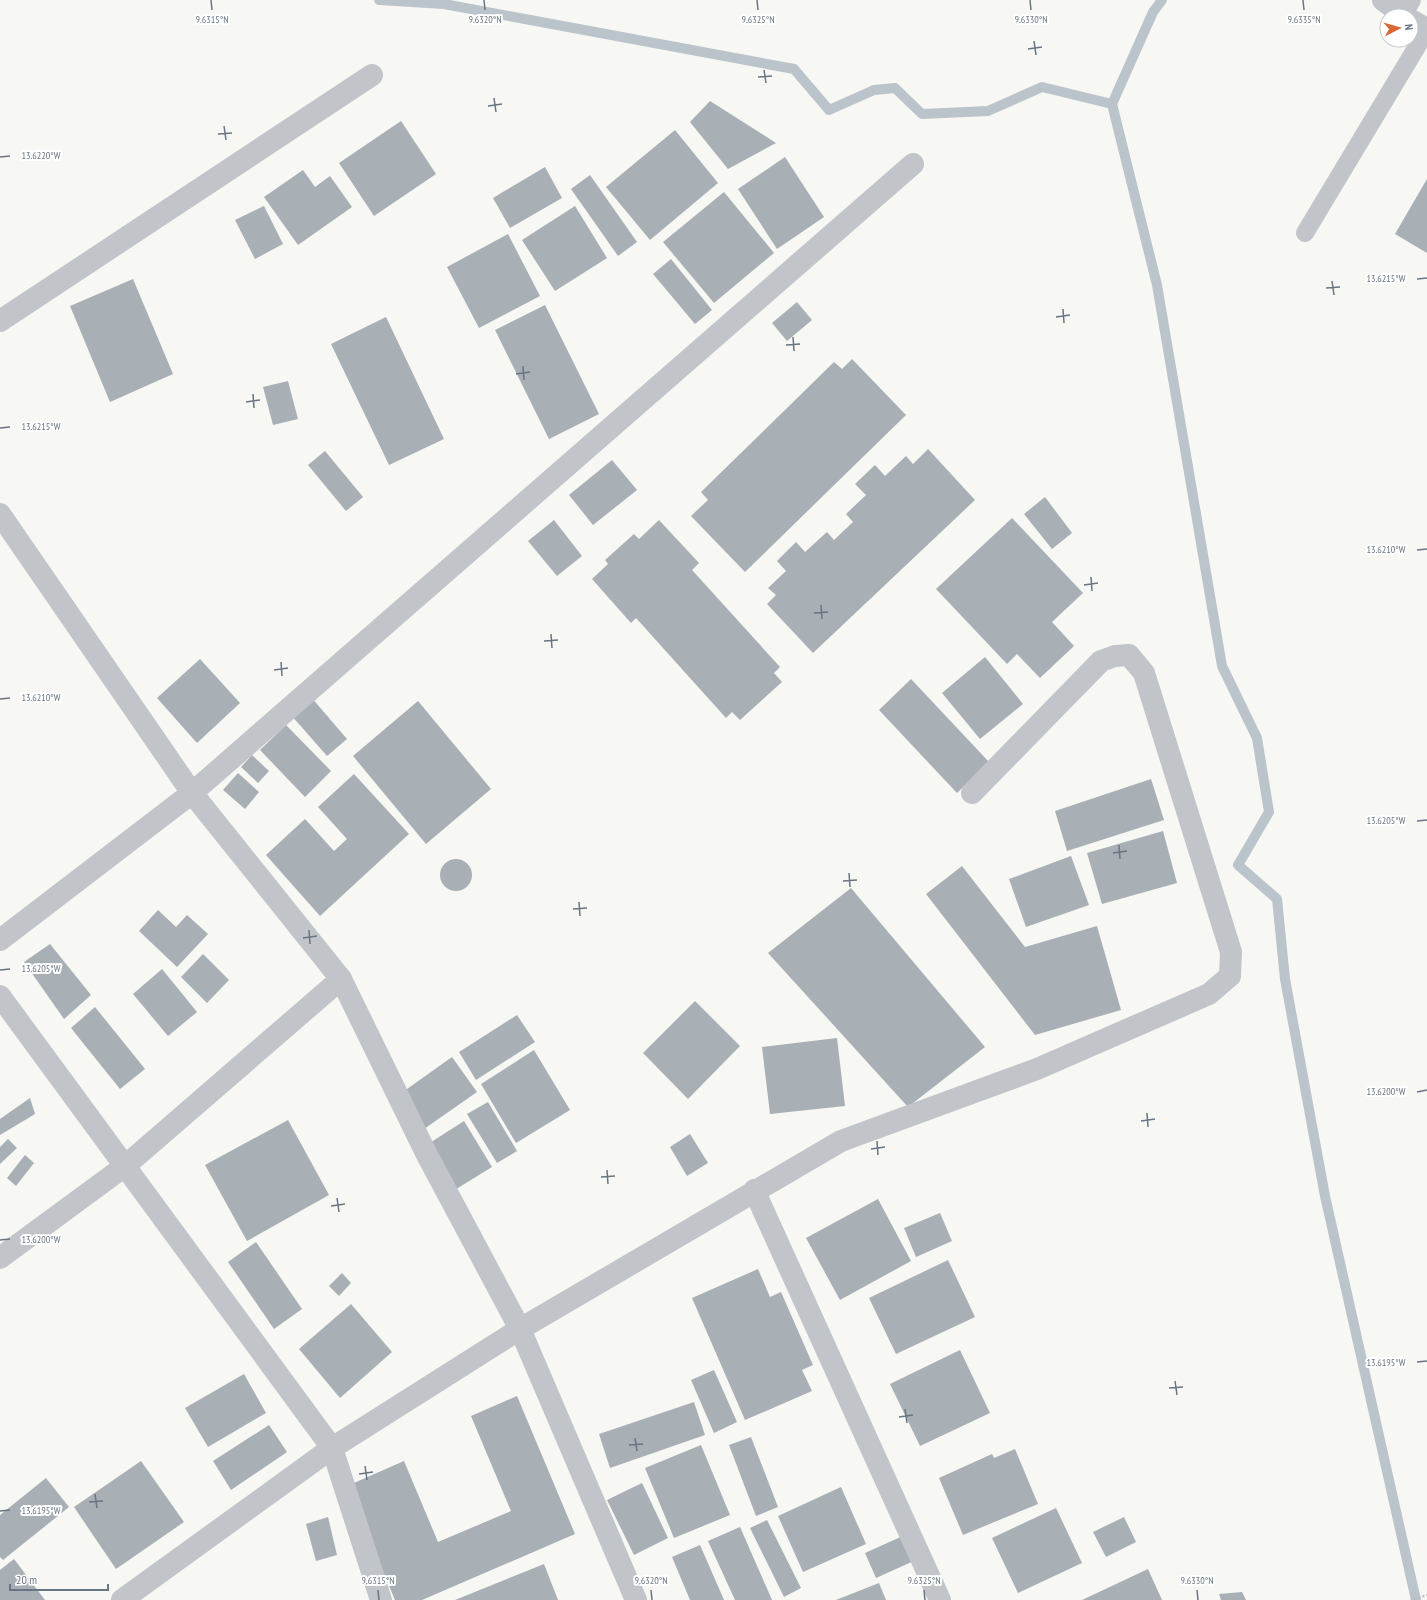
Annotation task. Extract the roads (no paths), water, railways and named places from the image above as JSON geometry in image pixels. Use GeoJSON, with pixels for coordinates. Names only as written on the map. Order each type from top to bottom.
{"type":"FeatureCollection","features":[{"type":"Feature","properties":{"kind":"street"},"geometry":{"type":"LineString","coordinates":[[1382,0],[1398,8]]}},
{"type":"Feature","properties":{"kind":"street"},"geometry":{"type":"LineString","coordinates":[[1419,23],[1427,30]]}},
{"type":"Feature","properties":{"kind":"street"},"geometry":{"type":"LineString","coordinates":[[0,321],[372,75]]}},
{"type":"Feature","properties":{"kind":"street"},"geometry":{"type":"LineString","coordinates":[[0,940],[192,793],[914,164]]}},
{"type":"Feature","properties":{"kind":"street"},"geometry":{"type":"LineString","coordinates":[[0,514],[192,793],[341,979],[426,1153],[520,1329],[636,1600]]}},
{"type":"Feature","properties":{"kind":"street"},"geometry":{"type":"LineString","coordinates":[[122,1600],[332,1448],[520,1329],[754,1190],[841,1141],[1037,1069],[1209,994],[1230,976],[1230,952],[1144,673],[1129,655],[1115,656],[1101,661],[972,793]]}},
{"type":"Feature","properties":{"kind":"street"},"geometry":{"type":"LineString","coordinates":[[0,1258],[124,1166],[341,979]]}},
{"type":"Feature","properties":{"kind":"street"},"geometry":{"type":"LineString","coordinates":[[0,996],[332,1448],[380,1600]]}},
{"type":"Feature","properties":{"kind":"street"},"geometry":{"type":"LineString","coordinates":[[754,1190],[940,1600]]}},
{"type":"Feature","properties":{"kind":"lane"},"geometry":{"type":"LineString","coordinates":[[1305,233],[1427,30]]}},
{"type":"Feature","properties":{"kind":"waterway"},"geometry":{"type":"LineString","coordinates":[[379,0],[444,4],[794,69],[829,110],[874,90],[895,88],[922,114],[988,111],[1042,87],[1112,104]]}},
{"type":"Feature","properties":{"kind":"waterway"},"geometry":{"type":"LineString","coordinates":[[1162,0],[1153,12],[1112,104],[1157,285],[1222,666],[1257,738],[1269,812],[1238,865],[1277,899],[1285,979],[1325,1196],[1416,1600]]}}]}
